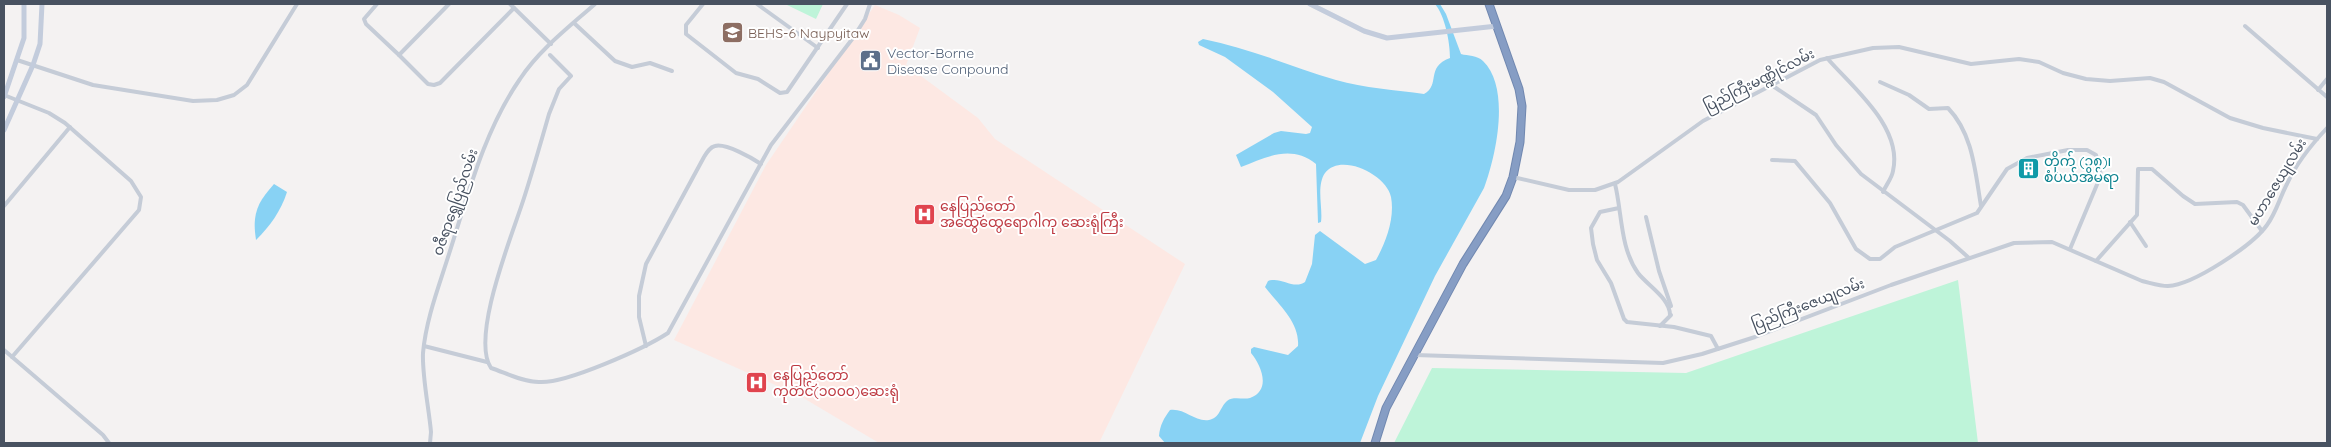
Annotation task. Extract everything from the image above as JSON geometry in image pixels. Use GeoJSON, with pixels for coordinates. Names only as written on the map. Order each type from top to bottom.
{"type":"FeatureCollection","features":[{"type":"Feature","properties":{"kind":"highway"},"geometry":{"type":"LineString","coordinates":[[1375,443],[1386,408],[1463,264],[1506,196],[1513,177],[1521,132],[1522,106],[1519,89],[1490,4]]}},
{"type":"Feature","properties":{"kind":"street"},"geometry":{"type":"LineString","coordinates":[[12,357],[139,210],[140,204],[140,197],[131,181],[70,127],[49,113],[4,96],[24,38],[24,4]]}},
{"type":"Feature","properties":{"kind":"street"},"geometry":{"type":"LineString","coordinates":[[4,130],[33,65],[40,44],[42,4]]}},
{"type":"Feature","properties":{"kind":"street"},"geometry":{"type":"LineString","coordinates":[[17,60],[94,85],[193,101],[226,98],[247,85],[297,4]]}},
{"type":"Feature","properties":{"kind":"street"},"geometry":{"type":"LineString","coordinates":[[377,4],[364,19],[366,24],[428,84],[434,85],[440,83],[514,8]]}},
{"type":"Feature","properties":{"kind":"street"},"geometry":{"type":"LineString","coordinates":[[398,55],[449,4]]}},
{"type":"Feature","properties":{"kind":"street"},"geometry":{"type":"LineString","coordinates":[[510,4],[552,44]]}},
{"type":"Feature","properties":{"kind":"street","name":"ဝဇီရာရွှေပြည်လမ်း"},"geometry":{"type":"LineString","coordinates":[[430,443],[431,432],[423,354],[430,313],[485,147],[503,107],[520,78],[552,44],[595,4]]}},
{"type":"Feature","properties":{"kind":"street"},"geometry":{"type":"LineString","coordinates":[[703,4],[686,26],[686,34],[736,73],[758,78],[780,93],[787,92],[846,4]]}},
{"type":"Feature","properties":{"kind":"street"},"geometry":{"type":"LineString","coordinates":[[757,4],[818,48]]}},
{"type":"Feature","properties":{"kind":"street"},"geometry":{"type":"LineString","coordinates":[[550,55],[571,76],[559,89],[549,114],[493,294],[486,345],[487,362],[491,368],[539,382],[553,381],[580,373],[646,346],[668,333],[772,145],[853,38],[870,4]]}},
{"type":"Feature","properties":{"kind":"street"},"geometry":{"type":"LineString","coordinates":[[1310,4],[1364,31],[1387,38],[1497,26]]}},
{"type":"Feature","properties":{"kind":"street"},"geometry":{"type":"LineString","coordinates":[[574,23],[615,61],[632,67],[650,63],[672,71]]}},
{"type":"Feature","properties":{"kind":"street"},"geometry":{"type":"LineString","coordinates":[[2244,26],[2327,97]]}},
{"type":"Feature","properties":{"kind":"street","name":"ပြည်ကြီးမဏ္ဍိုင်လမ်း"},"geometry":{"type":"LineString","coordinates":[[1513,177],[1569,190],[1594,190],[1615,184],[1703,121],[1820,60],[1873,48],[1898,47],[1971,64],[2019,59],[2039,62],[2063,73],[2086,79],[2110,81],[2150,78],[2164,82],[2230,118],[2263,128],[2317,139]]}},
{"type":"Feature","properties":{"kind":"street"},"geometry":{"type":"LineString","coordinates":[[1828,58],[1855,90],[1876,109],[1887,130],[1893,149],[1893,171],[1883,192]]}},
{"type":"Feature","properties":{"kind":"street"},"geometry":{"type":"LineString","coordinates":[[2318,90],[2327,79]]}},
{"type":"Feature","properties":{"kind":"street"},"geometry":{"type":"LineString","coordinates":[[1880,82],[1909,95],[1929,108],[1948,108],[1960,121],[1970,148],[1981,206]]}},
{"type":"Feature","properties":{"kind":"street"},"geometry":{"type":"LineString","coordinates":[[1772,86],[1816,115],[1836,146],[1861,174],[1968,258]]}},
{"type":"Feature","properties":{"kind":"street"},"geometry":{"type":"LineString","coordinates":[[4,206],[70,127]]}},
{"type":"Feature","properties":{"kind":"street","name":"မဟာဇေယျလမ်း"},"geometry":{"type":"LineString","coordinates":[[2195,278],[2223,261],[2262,232],[2268,224],[2288,181],[2317,139],[2327,128]]}},
{"type":"Feature","properties":{"kind":"street"},"geometry":{"type":"LineString","coordinates":[[646,346],[639,317],[639,296],[646,264],[709,149],[720,146],[748,156],[761,164]]}},
{"type":"Feature","properties":{"kind":"street"},"geometry":{"type":"LineString","coordinates":[[1772,160],[1795,161],[1830,203],[1856,249],[1870,260],[1880,259],[1895,247],[1977,213],[2007,169],[2027,158],[2068,150],[2087,150],[2096,155],[2101,175],[2070,249]]}},
{"type":"Feature","properties":{"kind":"street"},"geometry":{"type":"LineString","coordinates":[[2096,261],[2136,215],[2138,169],[2152,169],[2195,204],[2236,202],[2243,205],[2262,232]]}},
{"type":"Feature","properties":{"kind":"street"},"geometry":{"type":"LineString","coordinates":[[1615,184],[1632,262],[1638,273],[1666,303],[1670,315]]}},
{"type":"Feature","properties":{"kind":"street"},"geometry":{"type":"LineString","coordinates":[[1619,208],[1600,212],[1591,228],[1597,260],[1611,283],[1624,319],[1627,322],[1674,328],[1710,336],[1718,349]]}},
{"type":"Feature","properties":{"kind":"street"},"geometry":{"type":"LineString","coordinates":[[1646,217],[1659,272],[1671,307],[1670,315],[1660,327]]}},
{"type":"Feature","properties":{"kind":"street"},"geometry":{"type":"LineString","coordinates":[[2130,222],[2146,246]]}},
{"type":"Feature","properties":{"kind":"street","name":"ပြည်ကြီးဇေယျလမ်း"},"geometry":{"type":"LineString","coordinates":[[1415,355],[1664,363],[1718,349],[2014,242],[2052,242],[2155,285],[2169,286],[2195,278]]}},
{"type":"Feature","properties":{"kind":"street"},"geometry":{"type":"LineString","coordinates":[[424,346],[487,362]]}},
{"type":"Feature","properties":{"kind":"street"},"geometry":{"type":"LineString","coordinates":[[4,350],[103,435],[109,443]]}},
{"type":"Feature","properties":{"kind":"shaded area","name":"နေပြည်တော် အထွေထွေရောဂါကု ဆေးရုံကြီး"},"geometry":{"type":"Polygon","coordinates":[[[875,5],[899,15],[920,28],[906,65],[978,118],[995,139],[1185,264],[1099,443],[879,443],[800,396],[674,340],[766,165],[875,5]]]}},
{"type":"Feature","properties":{"kind":"green space"},"geometry":{"type":"Polygon","coordinates":[[[785,4],[823,4],[816,19],[785,4]]]}},
{"type":"Feature","properties":{"kind":"green space"},"geometry":{"type":"Polygon","coordinates":[[[1958,280],[1978,443],[1394,443],[1432,368],[1686,373],[1958,280]]]}},
{"type":"Feature","properties":{"kind":"water"},"geometry":{"type":"Polygon","coordinates":[[[1435,4],[1440,4],[1446,14],[1461,54],[1481,59],[1492,73],[1497,88],[1499,105],[1496,141],[1484,188],[1435,276],[1378,396],[1360,443],[1165,443],[1159,436],[1163,422],[1170,410],[1180,411],[1199,419],[1209,420],[1218,415],[1227,401],[1235,398],[1250,398],[1257,394],[1263,383],[1261,370],[1251,353],[1251,349],[1254,347],[1288,355],[1298,346],[1296,329],[1282,307],[1265,287],[1268,281],[1278,280],[1296,285],[1305,282],[1312,264],[1315,235],[1320,231],[1365,264],[1376,260],[1386,238],[1392,213],[1391,197],[1388,189],[1373,174],[1362,169],[1341,165],[1332,167],[1325,173],[1322,178],[1320,191],[1321,222],[1318,223],[1316,164],[1307,158],[1297,155],[1279,154],[1241,167],[1236,155],[1274,133],[1281,131],[1306,134],[1310,133],[1312,127],[1273,92],[1225,57],[1199,45],[1198,42],[1203,39],[1237,47],[1347,83],[1424,94],[1432,86],[1438,66],[1450,58],[1449,44],[1442,15],[1435,4]]]}},
{"type":"Feature","properties":{"kind":"water"},"geometry":{"type":"Polygon","coordinates":[[[274,184],[287,192],[282,206],[256,240],[255,216],[257,209],[263,197],[274,184]]]}},
{"type":"Feature","properties":{"kind":"place","name":"BEHS-6 Naypyitaw"},"geometry":{"type":"Point","coordinates":[732,33]}},
{"type":"Feature","properties":{"kind":"place","name":"Vector-Borne Disease Conpound"},"geometry":{"type":"Point","coordinates":[871,61]}},
{"type":"Feature","properties":{"kind":"place","name":"တိုက် (၁၈)၊ စံပယ်အိမ်ရာ"},"geometry":{"type":"Point","coordinates":[2028,169]}},
{"type":"Feature","properties":{"kind":"place","name":"နေပြည်တော် အထွေထွေရောဂါကု ဆေးရုံကြီး"},"geometry":{"type":"Point","coordinates":[924,214]}},
{"type":"Feature","properties":{"kind":"place","name":"နေပြည်တော် ကုတင်(၁၀၀၀)ဆေးရုံ"},"geometry":{"type":"Point","coordinates":[757,383]}}]}
